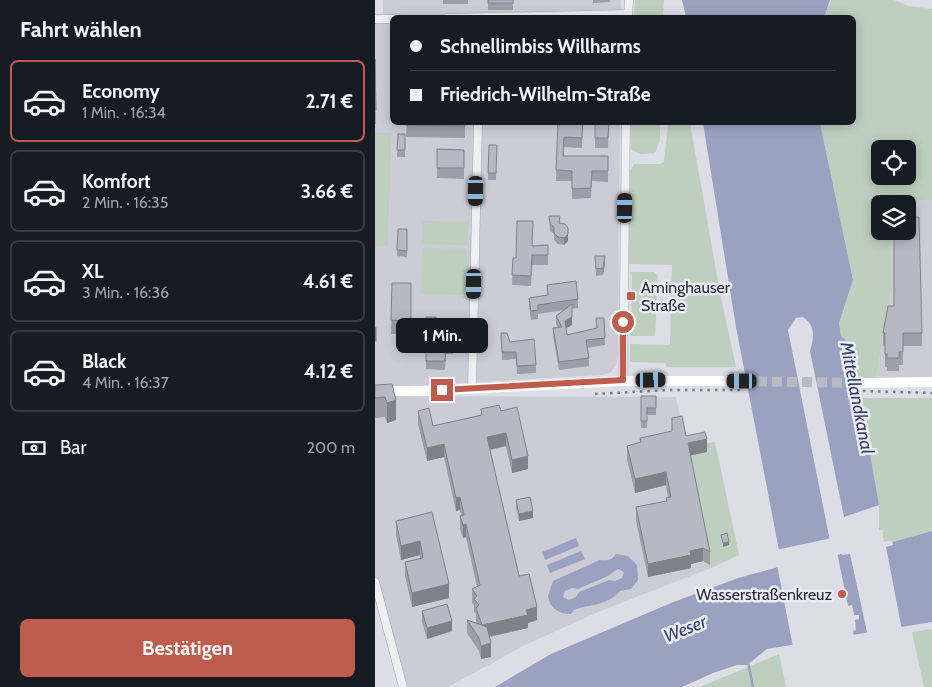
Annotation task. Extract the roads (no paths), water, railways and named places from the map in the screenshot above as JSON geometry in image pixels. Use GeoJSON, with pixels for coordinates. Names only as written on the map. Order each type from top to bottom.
{"type":"FeatureCollection","features":[{"type":"Feature","properties":{"kind":"street"},"geometry":{"type":"LineString","coordinates":[[628,15],[629,0]]}},
{"type":"Feature","properties":{"kind":"street"},"geometry":{"type":"LineString","coordinates":[[375,19],[390,19]]}},
{"type":"Feature","properties":{"kind":"street"},"geometry":{"type":"LineString","coordinates":[[472,388],[478,125]]}},
{"type":"Feature","properties":{"kind":"street"},"geometry":{"type":"LineString","coordinates":[[623,380],[626,125]]}},
{"type":"Feature","properties":{"kind":"street"},"geometry":{"type":"LineString","coordinates":[[378,391],[623,380],[742,381]]}},
{"type":"Feature","properties":{"kind":"street"},"geometry":{"type":"LineString","coordinates":[[861,383],[932,382]]}},
{"type":"Feature","properties":{"kind":"street"},"geometry":{"type":"LineString","coordinates":[[375,582],[403,687]]}},
{"type":"Feature","properties":{"kind":"water"},"geometry":{"type":"Polygon","coordinates":[[[682,0],[830,0],[825,15],[686,15],[682,0]]]}},
{"type":"Feature","properties":{"kind":"water"},"geometry":{"type":"Polygon","coordinates":[[[703,125],[820,125],[853,280],[839,323],[841,336],[851,345],[879,505],[879,530],[882,545],[932,531],[932,622],[767,649],[747,665],[737,665],[713,673],[682,687],[495,687],[551,654],[671,603],[738,578],[782,566],[736,327],[703,125]],[[803,317],[796,318],[788,330],[833,556],[854,551],[851,533],[844,517],[810,351],[813,332],[810,324],[803,317]]]}},
{"type":"Feature","properties":{"kind":"water"},"geometry":{"type":"Polygon","coordinates":[[[576,538],[579,546],[545,560],[542,552],[576,538]]]}},
{"type":"Feature","properties":{"kind":"water"},"geometry":{"type":"Polygon","coordinates":[[[581,551],[585,559],[550,573],[547,565],[581,551]]]}},
{"type":"Feature","properties":{"kind":"water"},"geometry":{"type":"Polygon","coordinates":[[[616,554],[628,556],[637,565],[638,580],[631,589],[620,591],[604,602],[574,610],[571,614],[555,610],[548,596],[553,581],[600,560],[609,560],[616,554]],[[618,569],[608,576],[578,589],[572,588],[565,591],[563,597],[569,600],[576,597],[579,592],[609,580],[615,581],[622,578],[624,572],[618,569]]]}},
{"type":"Feature","properties":{"kind":"waterway"},"geometry":{"type":"LineString","coordinates":[[748,662],[753,687]]}},
{"type":"Feature","properties":{"kind":"tunnel"},"geometry":{"type":"LineString","coordinates":[[742,381],[861,383]]}},
{"type":"Feature","properties":{"kind":"railway"},"geometry":{"type":"LineString","coordinates":[[595,394],[669,390],[744,390]]}},
{"type":"Feature","properties":{"kind":"railway"},"geometry":{"type":"LineString","coordinates":[[863,391],[932,393]]}},
{"type":"Feature","properties":{"kind":"place","name":"Aminghauser Straße"},"geometry":{"type":"Point","coordinates":[631,296]}},
{"type":"Feature","properties":{"kind":"place","name":"Wasserstraßenkreuz"},"geometry":{"type":"Point","coordinates":[842,594]}},
{"type":"Feature","properties":{"kind":"water label","name":"Mittellandkanal"},"geometry":{"type":"Point","coordinates":[857,398]}},
{"type":"Feature","properties":{"kind":"water label","name":"Weser"},"geometry":{"type":"Point","coordinates":[685,629]}}]}
